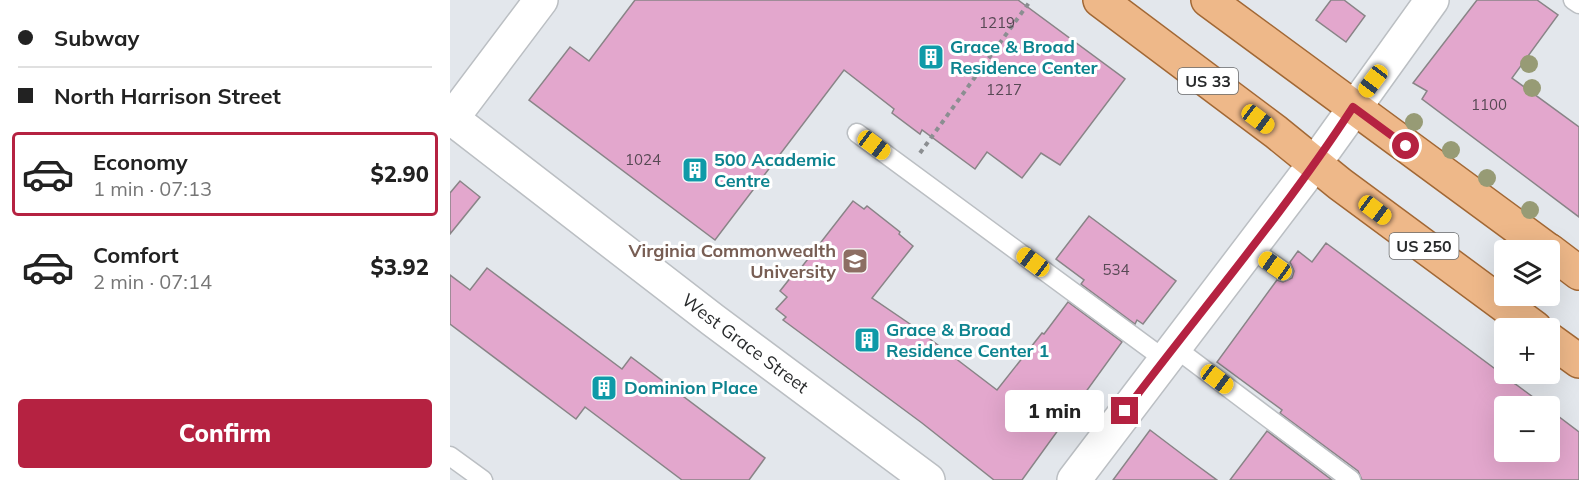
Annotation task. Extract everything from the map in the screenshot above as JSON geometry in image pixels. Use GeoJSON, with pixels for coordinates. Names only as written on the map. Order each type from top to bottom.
{"type":"FeatureCollection","features":[{"type":"Feature","properties":{"kind":"main road","name":"US 33"},"geometry":{"type":"LineString","coordinates":[[1100,0],[1315,163]]}},
{"type":"Feature","properties":{"kind":"main road"},"geometry":{"type":"LineString","coordinates":[[1208,0],[1534,240]]}},
{"type":"Feature","properties":{"kind":"main road","name":"US 250"},"geometry":{"type":"LineString","coordinates":[[1315,163],[1521,318]]}},
{"type":"Feature","properties":{"kind":"main road"},"geometry":{"type":"LineString","coordinates":[[1560,259],[1578,273]]}},
{"type":"Feature","properties":{"kind":"main road"},"geometry":{"type":"LineString","coordinates":[[1560,347],[1579,361]]}},
{"type":"Feature","properties":{"kind":"street"},"geometry":{"type":"LineString","coordinates":[[451,119],[541,0]]}},
{"type":"Feature","properties":{"kind":"street"},"geometry":{"type":"LineString","coordinates":[[1074,480],[1315,163],[1432,0]]}},
{"type":"Feature","properties":{"kind":"street","name":"West Grace Street"},"geometry":{"type":"LineString","coordinates":[[451,119],[714,321],[928,480]]}},
{"type":"Feature","properties":{"kind":"lane"},"geometry":{"type":"LineString","coordinates":[[1573,0],[1579,4]]}},
{"type":"Feature","properties":{"kind":"lane"},"geometry":{"type":"LineString","coordinates":[[857,133],[1351,480]]}},
{"type":"Feature","properties":{"kind":"lane"},"geometry":{"type":"LineString","coordinates":[[1250,248],[1283,271]]}},
{"type":"Feature","properties":{"kind":"lane"},"geometry":{"type":"LineString","coordinates":[[450,456],[483,480]]}},
{"type":"Feature","properties":{"kind":"path"},"geometry":{"type":"LineString","coordinates":[[908,170],[1031,0]]}},
{"type":"Feature","properties":{"kind":"building"},"geometry":{"type":"Polygon","coordinates":[[[635,0],[1018,0],[1125,79],[1060,165],[1041,153],[1022,178],[987,152],[975,169],[922,130],[920,134],[892,113],[894,109],[844,70],[715,240],[529,100],[570,47],[589,61],[635,0]]]}},
{"type":"Feature","properties":{"kind":"building"},"geometry":{"type":"Polygon","coordinates":[[[1331,0],[1344,0],[1365,16],[1346,42],[1316,20],[1331,0]]]}},
{"type":"Feature","properties":{"kind":"building"},"geometry":{"type":"Polygon","coordinates":[[[1477,0],[1537,0],[1558,15],[1512,78],[1579,127],[1579,217],[1422,99],[1427,91],[1413,83],[1477,0]]]}},
{"type":"Feature","properties":{"kind":"building"},"geometry":{"type":"Polygon","coordinates":[[[460,181],[480,197],[450,234],[450,193],[460,181]]]}},
{"type":"Feature","properties":{"kind":"building","name":"Grace & Broad Residence Center 1"},"geometry":{"type":"Polygon","coordinates":[[[853,201],[864,209],[867,206],[900,232],[899,234],[913,246],[872,298],[997,390],[1068,302],[1122,342],[1022,480],[994,480],[922,423],[783,320],[786,317],[776,309],[787,297],[780,291],[795,272],[797,273],[853,201]]]}},
{"type":"Feature","properties":{"kind":"building"},"geometry":{"type":"Polygon","coordinates":[[[1089,216],[1176,281],[1143,324],[1137,320],[1135,324],[1081,284],[1084,280],[1056,259],[1089,216]]]}},
{"type":"Feature","properties":{"kind":"building"},"geometry":{"type":"Polygon","coordinates":[[[1326,243],[1494,368],[1494,384],[1515,384],[1532,396],[1494,396],[1494,462],[1560,462],[1560,418],[1579,432],[1579,480],[1362,480],[1358,471],[1280,413],[1282,410],[1217,362],[1277,280],[1283,282],[1292,278],[1294,271],[1290,262],[1298,251],[1312,262],[1326,243]]]}},
{"type":"Feature","properties":{"kind":"building","name":"Dominion Place"},"geometry":{"type":"Polygon","coordinates":[[[487,268],[622,369],[631,357],[765,458],[749,480],[682,480],[585,407],[576,419],[450,324],[450,275],[470,290],[487,268]]]}},
{"type":"Feature","properties":{"kind":"building"},"geometry":{"type":"Polygon","coordinates":[[[1150,430],[1187,458],[1217,480],[1113,480],[1150,430]]]}},
{"type":"Feature","properties":{"kind":"building"},"geometry":{"type":"Polygon","coordinates":[[[1267,431],[1332,480],[1230,480],[1267,431]]]}},
{"type":"Feature","properties":{"kind":"place","name":"Grace & Broad Residence Center"},"geometry":{"type":"Point","coordinates":[931,57]}},
{"type":"Feature","properties":{"kind":"place","name":"500 Academic Centre"},"geometry":{"type":"Point","coordinates":[695,170]}},
{"type":"Feature","properties":{"kind":"place","name":"Virginia Commonwealth University"},"geometry":{"type":"Point","coordinates":[855,261]}},
{"type":"Feature","properties":{"kind":"place","name":"Grace & Broad Residence Center 1"},"geometry":{"type":"Point","coordinates":[867,340]}},
{"type":"Feature","properties":{"kind":"place","name":"Dominion Place"},"geometry":{"type":"Point","coordinates":[604,388]}},
{"type":"Feature","properties":{"kind":"route"},"geometry":{"type":"LineString","coordinates":[[1125,411],[1332,140],[1353,107],[1406,146]]}}]}
